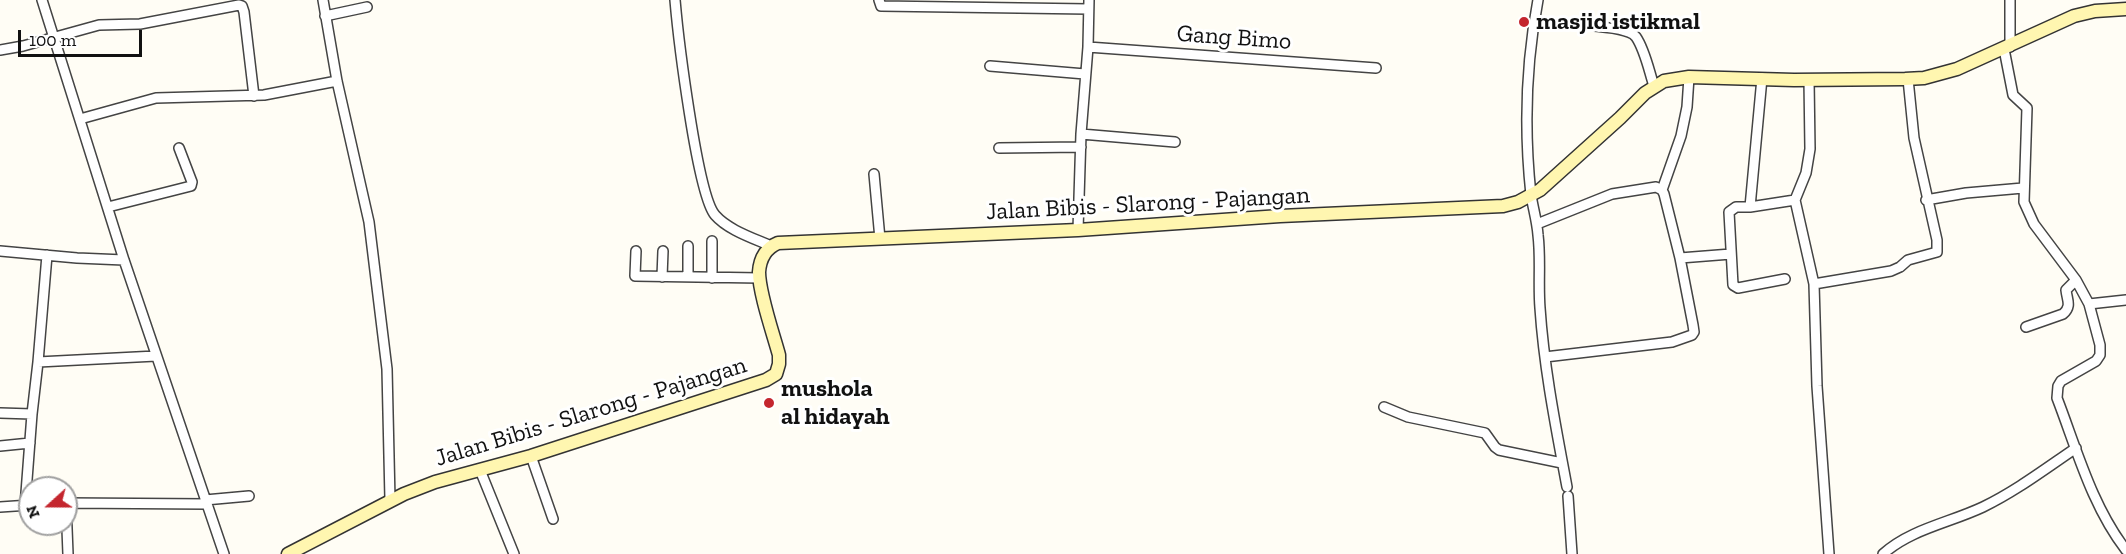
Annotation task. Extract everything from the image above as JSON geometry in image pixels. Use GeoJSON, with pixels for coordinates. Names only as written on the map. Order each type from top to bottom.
{"type":"FeatureCollection","features":[{"type":"Feature","properties":{"kind":"main road","name":"Jalan Bibis - Slarong - Pajangan"},"geometry":{"type":"LineString","coordinates":[[288,554],[390,500],[435,482],[531,456],[736,391],[776,374],[779,355],[760,278],[761,261],[771,246],[785,242],[1078,230],[1280,216],[1492,207],[1518,202],[1531,196],[1551,181],[1654,86],[1674,79],[1689,77],[1809,80],[1908,79],[1932,76],[1957,69],[2007,48],[2074,16],[2095,11],[2126,9]]}},
{"type":"Feature","properties":{"kind":"street"},"geometry":{"type":"LineString","coordinates":[[42,0],[124,260],[224,554]]}},
{"type":"Feature","properties":{"kind":"street"},"geometry":{"type":"LineString","coordinates":[[323,0],[337,81],[370,233],[387,369],[390,500]]}},
{"type":"Feature","properties":{"kind":"street"},"geometry":{"type":"LineString","coordinates":[[675,0],[693,130],[708,201],[714,214],[723,222],[771,246]]}},
{"type":"Feature","properties":{"kind":"street"},"geometry":{"type":"LineString","coordinates":[[879,0],[881,6],[1089,5],[1078,230]]}},
{"type":"Feature","properties":{"kind":"street"},"geometry":{"type":"LineString","coordinates":[[1538,0],[1528,104],[1531,196],[1537,224],[1540,306],[1545,357],[1567,491],[1572,554]]}},
{"type":"Feature","properties":{"kind":"street"},"geometry":{"type":"LineString","coordinates":[[2010,0],[2007,48],[2013,95],[2027,108],[2024,202],[2034,224],[2076,280],[2089,304],[2100,345],[2100,355],[2096,361],[2061,381],[2057,393],[2095,499],[2126,550]]}},
{"type":"Feature","properties":{"kind":"street"},"geometry":{"type":"LineString","coordinates":[[0,50],[99,25],[140,24],[241,3],[254,96]]}},
{"type":"Feature","properties":{"kind":"street"},"geometry":{"type":"LineString","coordinates":[[325,16],[367,8]]}},
{"type":"Feature","properties":{"kind":"street"},"geometry":{"type":"LineString","coordinates":[[1534,24],[1586,26],[1627,31],[1634,35],[1639,43],[1654,86]]}},
{"type":"Feature","properties":{"kind":"street","name":"Gang Bimo"},"geometry":{"type":"LineString","coordinates":[[1088,47],[1376,68]]}},
{"type":"Feature","properties":{"kind":"street"},"geometry":{"type":"LineString","coordinates":[[990,66],[1085,74]]}},
{"type":"Feature","properties":{"kind":"street"},"geometry":{"type":"LineString","coordinates":[[1545,357],[1672,342],[1692,335],[1694,332],[1680,258],[1662,190],[1681,136],[1687,107],[1689,77]]}},
{"type":"Feature","properties":{"kind":"street"},"geometry":{"type":"LineString","coordinates":[[1750,207],[1762,78]]}},
{"type":"Feature","properties":{"kind":"street"},"geometry":{"type":"LineString","coordinates":[[1814,284],[1892,271],[1908,260],[1934,254],[1938,248],[1914,138],[1908,79]]}},
{"type":"Feature","properties":{"kind":"street"},"geometry":{"type":"LineString","coordinates":[[1809,80],[1810,149],[1805,177],[1794,200],[1814,284],[1817,386],[1828,554]]}},
{"type":"Feature","properties":{"kind":"street"},"geometry":{"type":"LineString","coordinates":[[80,120],[156,98],[254,96],[337,81]]}},
{"type":"Feature","properties":{"kind":"street"},"geometry":{"type":"LineString","coordinates":[[1081,134],[1175,142]]}},
{"type":"Feature","properties":{"kind":"street"},"geometry":{"type":"LineString","coordinates":[[999,148],[1081,147]]}},
{"type":"Feature","properties":{"kind":"street"},"geometry":{"type":"LineString","coordinates":[[108,207],[191,186],[192,182],[178,148]]}},
{"type":"Feature","properties":{"kind":"street"},"geometry":{"type":"LineString","coordinates":[[874,174],[880,239]]}},
{"type":"Feature","properties":{"kind":"street"},"geometry":{"type":"LineString","coordinates":[[1537,224],[1612,194],[1656,188],[1662,190]]}},
{"type":"Feature","properties":{"kind":"street"},"geometry":{"type":"LineString","coordinates":[[1926,200],[1966,193],[2023,188]]}},
{"type":"Feature","properties":{"kind":"street"},"geometry":{"type":"LineString","coordinates":[[1785,279],[1735,287],[1729,212],[1736,207],[1794,200]]}},
{"type":"Feature","properties":{"kind":"street"},"geometry":{"type":"LineString","coordinates":[[712,241],[712,278]]}},
{"type":"Feature","properties":{"kind":"street"},"geometry":{"type":"LineString","coordinates":[[688,246],[688,277]]}},
{"type":"Feature","properties":{"kind":"street"},"geometry":{"type":"LineString","coordinates":[[0,251],[124,260]]}},
{"type":"Feature","properties":{"kind":"street"},"geometry":{"type":"LineString","coordinates":[[636,251],[635,276],[760,278]]}},
{"type":"Feature","properties":{"kind":"street"},"geometry":{"type":"LineString","coordinates":[[662,277],[663,251]]}},
{"type":"Feature","properties":{"kind":"street"},"geometry":{"type":"LineString","coordinates":[[1680,258],[1731,254]]}},
{"type":"Feature","properties":{"kind":"street"},"geometry":{"type":"LineString","coordinates":[[28,476],[47,255]]}},
{"type":"Feature","properties":{"kind":"street"},"geometry":{"type":"LineString","coordinates":[[2026,327],[2063,314],[2068,310],[2066,290],[2076,280]]}},
{"type":"Feature","properties":{"kind":"street"},"geometry":{"type":"LineString","coordinates":[[2089,304],[2126,300]]}},
{"type":"Feature","properties":{"kind":"street"},"geometry":{"type":"LineString","coordinates":[[38,362],[156,356]]}},
{"type":"Feature","properties":{"kind":"street"},"geometry":{"type":"LineString","coordinates":[[1384,406],[1408,417],[1485,433],[1499,450],[1562,463]]}},
{"type":"Feature","properties":{"kind":"street"},"geometry":{"type":"LineString","coordinates":[[0,413],[32,414]]}},
{"type":"Feature","properties":{"kind":"street"},"geometry":{"type":"LineString","coordinates":[[0,446],[30,443]]}},
{"type":"Feature","properties":{"kind":"street"},"geometry":{"type":"LineString","coordinates":[[1883,554],[1904,538],[1997,500],[2024,485],[2076,448]]}},
{"type":"Feature","properties":{"kind":"street"},"geometry":{"type":"LineString","coordinates":[[531,456],[554,519]]}},
{"type":"Feature","properties":{"kind":"street"},"geometry":{"type":"LineString","coordinates":[[480,470],[514,554]]}},
{"type":"Feature","properties":{"kind":"street"},"geometry":{"type":"LineString","coordinates":[[78,503],[206,502],[249,496]]}},
{"type":"Feature","properties":{"kind":"street"},"geometry":{"type":"LineString","coordinates":[[0,507],[18,506]]}},
{"type":"Feature","properties":{"kind":"street"},"geometry":{"type":"LineString","coordinates":[[67,536],[68,554]]}},
{"type":"Feature","properties":{"kind":"street"},"geometry":{"type":"LineString","coordinates":[[2118,539],[2121,554]]}},
{"type":"Feature","properties":{"kind":"place","name":"masjid istikmal"},"geometry":{"type":"Point","coordinates":[1524,22]}},
{"type":"Feature","properties":{"kind":"place","name":"mushola al hidayah"},"geometry":{"type":"Point","coordinates":[769,403]}}]}
